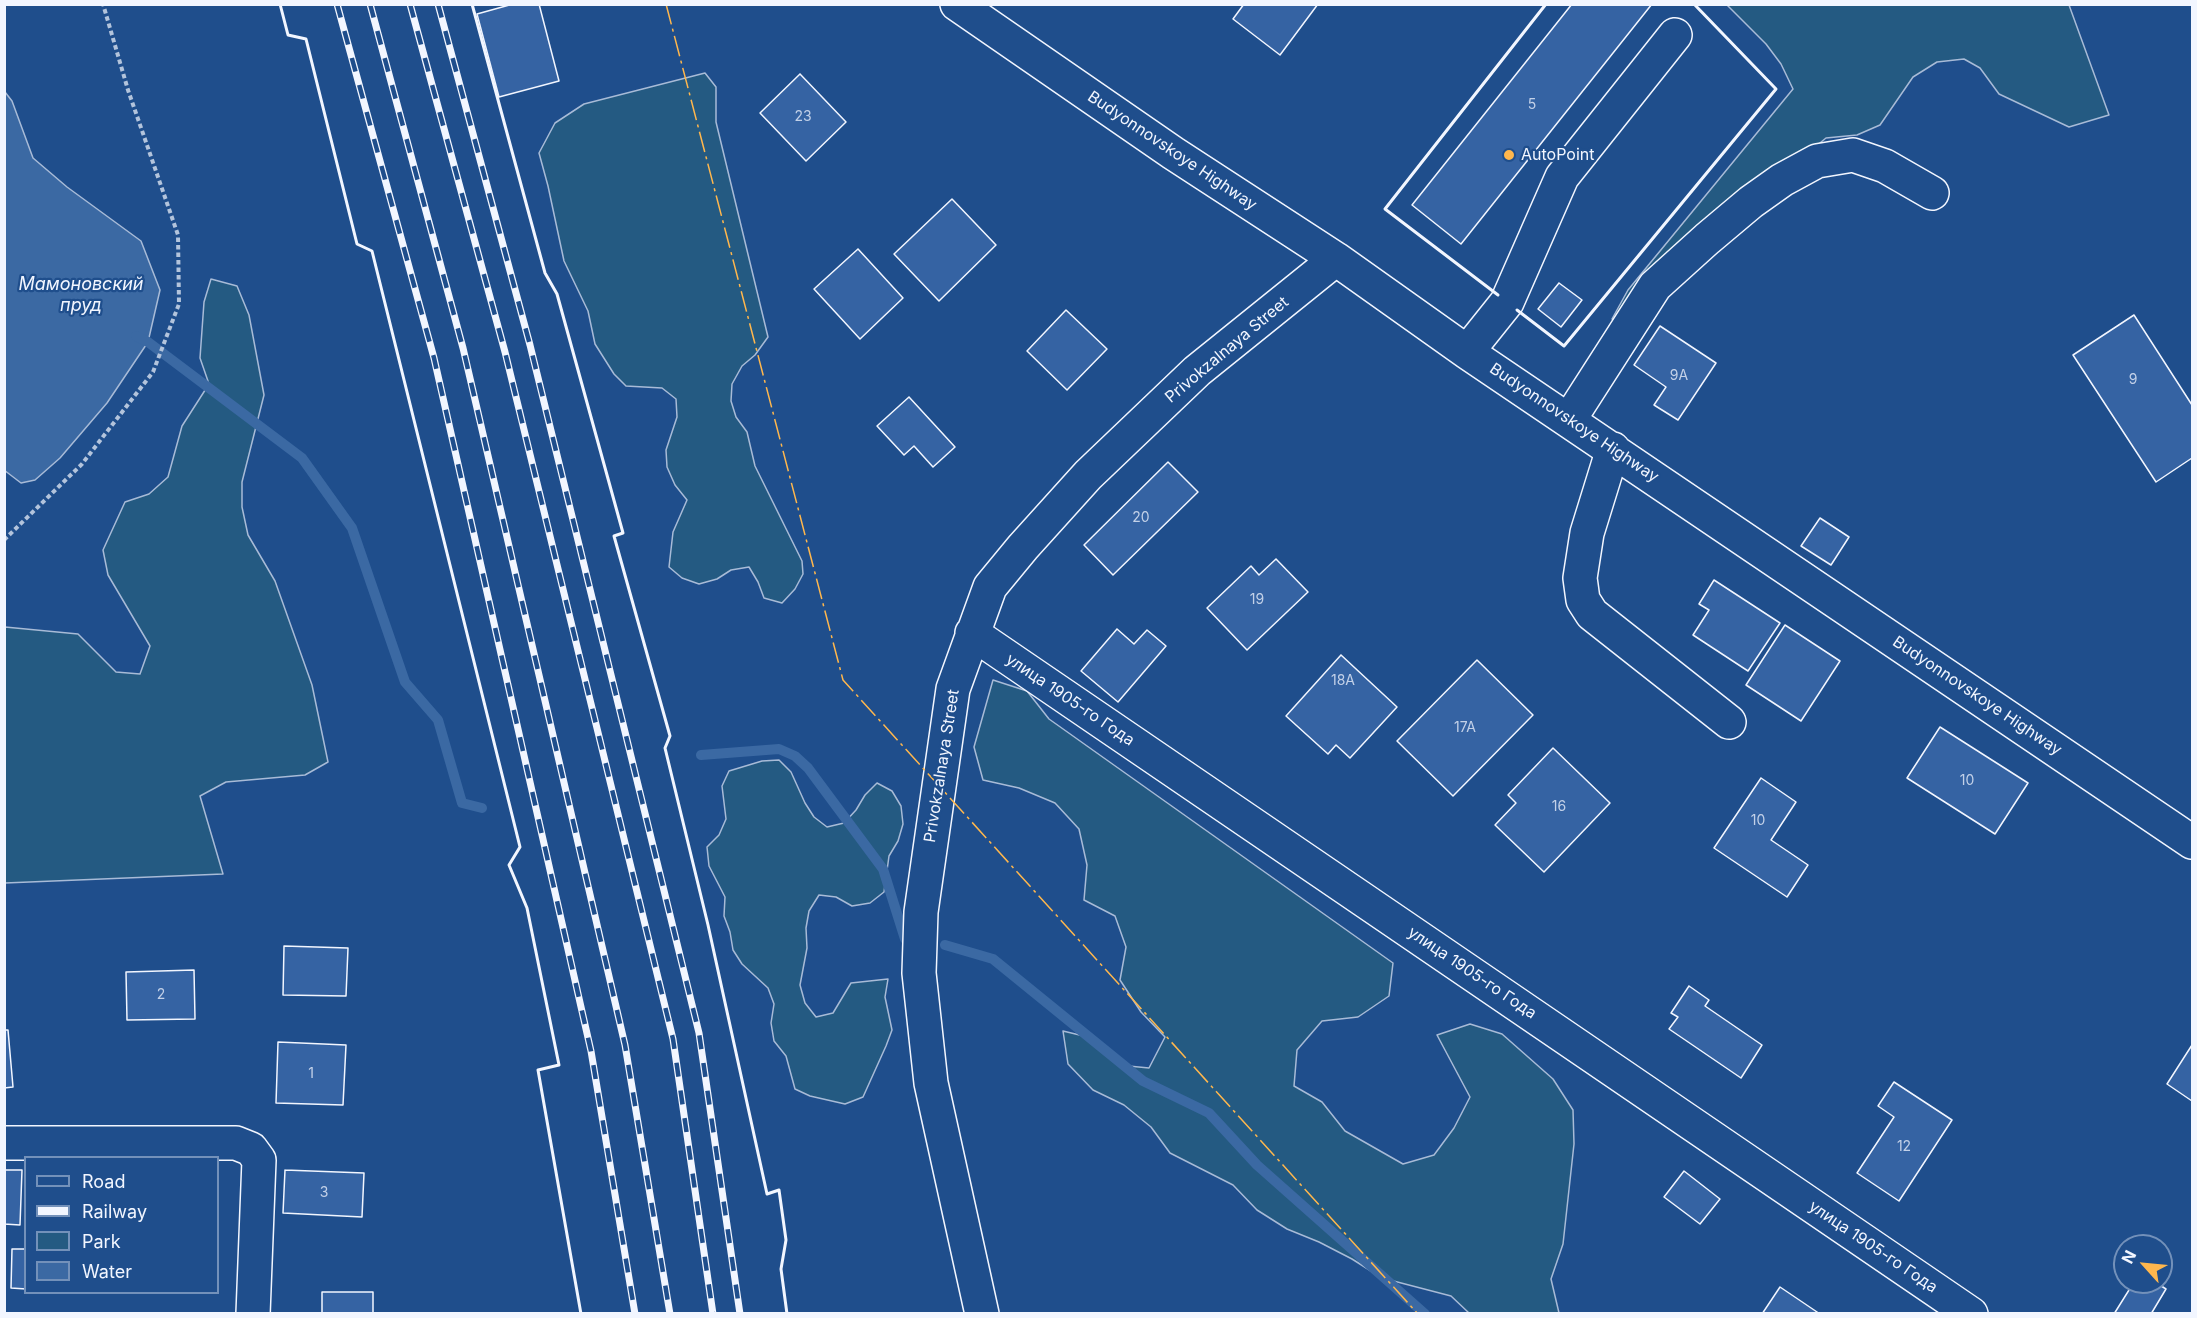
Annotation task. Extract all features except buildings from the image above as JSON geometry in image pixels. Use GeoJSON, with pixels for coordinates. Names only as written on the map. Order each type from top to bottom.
{"type":"FeatureCollection","features":[{"type":"Feature","properties":{"kind":"street","name":"Budyonnovskoye Highway"},"geometry":{"type":"LineString","coordinates":[[957,4],[1173,153],[1336,260],[1467,352],[2193,842]]}},
{"type":"Feature","properties":{"kind":"street"},"geometry":{"type":"LineString","coordinates":[[1467,352],[1507,302],[1562,177],[1675,35]]}},
{"type":"Feature","properties":{"kind":"street"},"geometry":{"type":"LineString","coordinates":[[1569,420],[1655,286],[1751,202],[1782,180],[1817,161],[1853,155],[1885,166],[1932,193]]}},
{"type":"Feature","properties":{"kind":"street","name":"Privokzalnaya Street"},"geometry":{"type":"LineString","coordinates":[[982,1314],[931,1083],[919,973],[921,912],[952,689],[990,587],[1023,547],[1088,475],[1197,371],[1336,260]]}},
{"type":"Feature","properties":{"kind":"street"},"geometry":{"type":"LineString","coordinates":[[1613,449],[1587,533],[1580,578],[1583,600],[1592,614],[1729,722]]}},
{"type":"Feature","properties":{"kind":"street","name":"улица 1905-го Года"},"geometry":{"type":"LineString","coordinates":[[972,633],[1971,1314]]}},
{"type":"Feature","properties":{"kind":"street"},"geometry":{"type":"LineString","coordinates":[[4,1143],[236,1143],[251,1149],[259,1160],[254,1314]]}},
{"type":"Feature","properties":{"kind":"path"},"geometry":{"type":"LineString","coordinates":[[4,540],[82,464],[153,372],[179,304],[178,235],[128,90],[103,4]]}},
{"type":"Feature","properties":{"kind":"green space"},"geometry":{"type":"Polygon","coordinates":[[[1727,5],[2069,5],[2109,115],[2069,127],[1999,94],[1980,68],[1964,59],[1937,62],[1913,77],[1880,125],[1857,135],[1826,138],[1804,156],[1635,325],[1612,319],[1628,290],[1793,89],[1781,64],[1766,44],[1727,5]]]}},
{"type":"Feature","properties":{"kind":"green space"},"geometry":{"type":"Polygon","coordinates":[[[705,73],[716,87],[716,122],[768,337],[755,355],[742,366],[732,384],[731,401],[736,417],[747,432],[755,466],[802,561],[803,574],[795,589],[782,603],[764,598],[749,567],[731,570],[717,579],[699,584],[682,578],[669,567],[673,532],[687,500],[675,485],[667,467],[666,450],[677,417],[676,399],[662,388],[626,386],[614,374],[595,344],[588,311],[564,261],[539,153],[555,123],[584,104],[705,73]]]}},
{"type":"Feature","properties":{"kind":"green space"},"geometry":{"type":"Polygon","coordinates":[[[211,279],[237,286],[249,315],[264,395],[242,482],[242,507],[248,535],[275,581],[312,685],[328,762],[305,775],[226,782],[200,796],[223,874],[5,883],[5,627],[78,634],[116,672],[140,674],[150,646],[108,575],[103,550],[125,502],[149,494],[168,477],[182,426],[209,384],[200,358],[204,302],[211,279]]]}},
{"type":"Feature","properties":{"kind":"green space"},"geometry":{"type":"Polygon","coordinates":[[[993,680],[1027,691],[1049,719],[1393,963],[1389,996],[1358,1017],[1322,1021],[1297,1050],[1294,1086],[1322,1102],[1345,1131],[1403,1164],[1434,1155],[1454,1128],[1470,1097],[1437,1035],[1470,1024],[1502,1034],[1553,1079],[1573,1110],[1574,1144],[1563,1244],[1551,1279],[1559,1313],[1469,1313],[1451,1296],[1382,1278],[1352,1259],[1287,1229],[1257,1210],[1233,1185],[1170,1153],[1151,1127],[1124,1105],[1093,1090],[1068,1064],[1063,1031],[1096,1039],[1118,1065],[1149,1068],[1165,1037],[1141,1012],[1120,980],[1126,947],[1115,916],[1084,900],[1087,865],[1079,829],[1055,803],[1019,788],[983,780],[974,747],[993,680]]]}},
{"type":"Feature","properties":{"kind":"green space"},"geometry":{"type":"Polygon","coordinates":[[[779,760],[791,772],[814,817],[827,827],[844,823],[877,783],[892,791],[901,806],[903,824],[898,841],[889,856],[884,892],[870,903],[852,906],[836,897],[819,895],[809,911],[806,928],[807,948],[800,985],[805,1003],[816,1017],[833,1013],[851,983],[888,979],[885,997],[892,1030],[863,1097],[845,1104],[810,1096],[795,1089],[786,1056],[774,1041],[771,1023],[774,1004],[768,988],[742,964],[733,950],[724,916],[725,897],[709,866],[707,847],[719,835],[726,819],[722,786],[729,771],[762,761],[779,760]]]}},
{"type":"Feature","properties":{"kind":"water","name":"Мамоновский пруд"},"geometry":{"type":"Polygon","coordinates":[[[5,92],[12,101],[33,158],[67,187],[141,241],[160,290],[148,342],[107,403],[60,458],[35,480],[21,483],[4,470],[5,92]]]}},
{"type":"Feature","properties":{"kind":"waterway"},"geometry":{"type":"LineString","coordinates":[[136,336],[148,342],[302,458],[352,528],[405,682],[438,720],[462,803],[482,808]]}},
{"type":"Feature","properties":{"kind":"waterway"},"geometry":{"type":"LineString","coordinates":[[701,755],[779,749],[795,756],[808,768],[883,869],[905,939]]}},
{"type":"Feature","properties":{"kind":"waterway"},"geometry":{"type":"LineString","coordinates":[[945,945],[993,959],[1143,1081],[1209,1113],[1257,1165],[1425,1314]]}},
{"type":"Feature","properties":{"kind":"railway"},"geometry":{"type":"LineString","coordinates":[[337,4],[434,358],[591,1051],[635,1314]]}},
{"type":"Feature","properties":{"kind":"railway"},"geometry":{"type":"LineString","coordinates":[[370,4],[463,348],[625,1045],[670,1314]]}},
{"type":"Feature","properties":{"kind":"railway"},"geometry":{"type":"LineString","coordinates":[[410,4],[505,352],[673,1039],[713,1314]]}},
{"type":"Feature","properties":{"kind":"railway"},"geometry":{"type":"LineString","coordinates":[[438,4],[530,345],[699,1033],[740,1314]]}},
{"type":"Feature","properties":{"kind":"wall"},"geometry":{"type":"LineString","coordinates":[[280,4],[288,35],[306,39],[357,244],[372,251],[520,847],[509,865],[527,908],[559,1065],[538,1070],[581,1314]]}},
{"type":"Feature","properties":{"kind":"wall"},"geometry":{"type":"LineString","coordinates":[[472,4],[545,273],[557,294],[623,533],[614,536],[670,736],[665,748],[708,925],[767,1194],[779,1190],[786,1240],[781,1269],[787,1314]]}},
{"type":"Feature","properties":{"kind":"wall"},"geometry":{"type":"LineString","coordinates":[[1498,295],[1385,209],[1546,4]]}},
{"type":"Feature","properties":{"kind":"wall"},"geometry":{"type":"LineString","coordinates":[[1517,310],[1564,346],[1776,89],[1694,4]]}},
{"type":"Feature","properties":{"kind":"power"},"geometry":{"type":"LineString","coordinates":[[666,4],[843,680],[1418,1314]]}},
{"type":"Feature","properties":{"kind":"place","name":"AutoPoint"},"geometry":{"type":"Point","coordinates":[1509,155]}}]}
